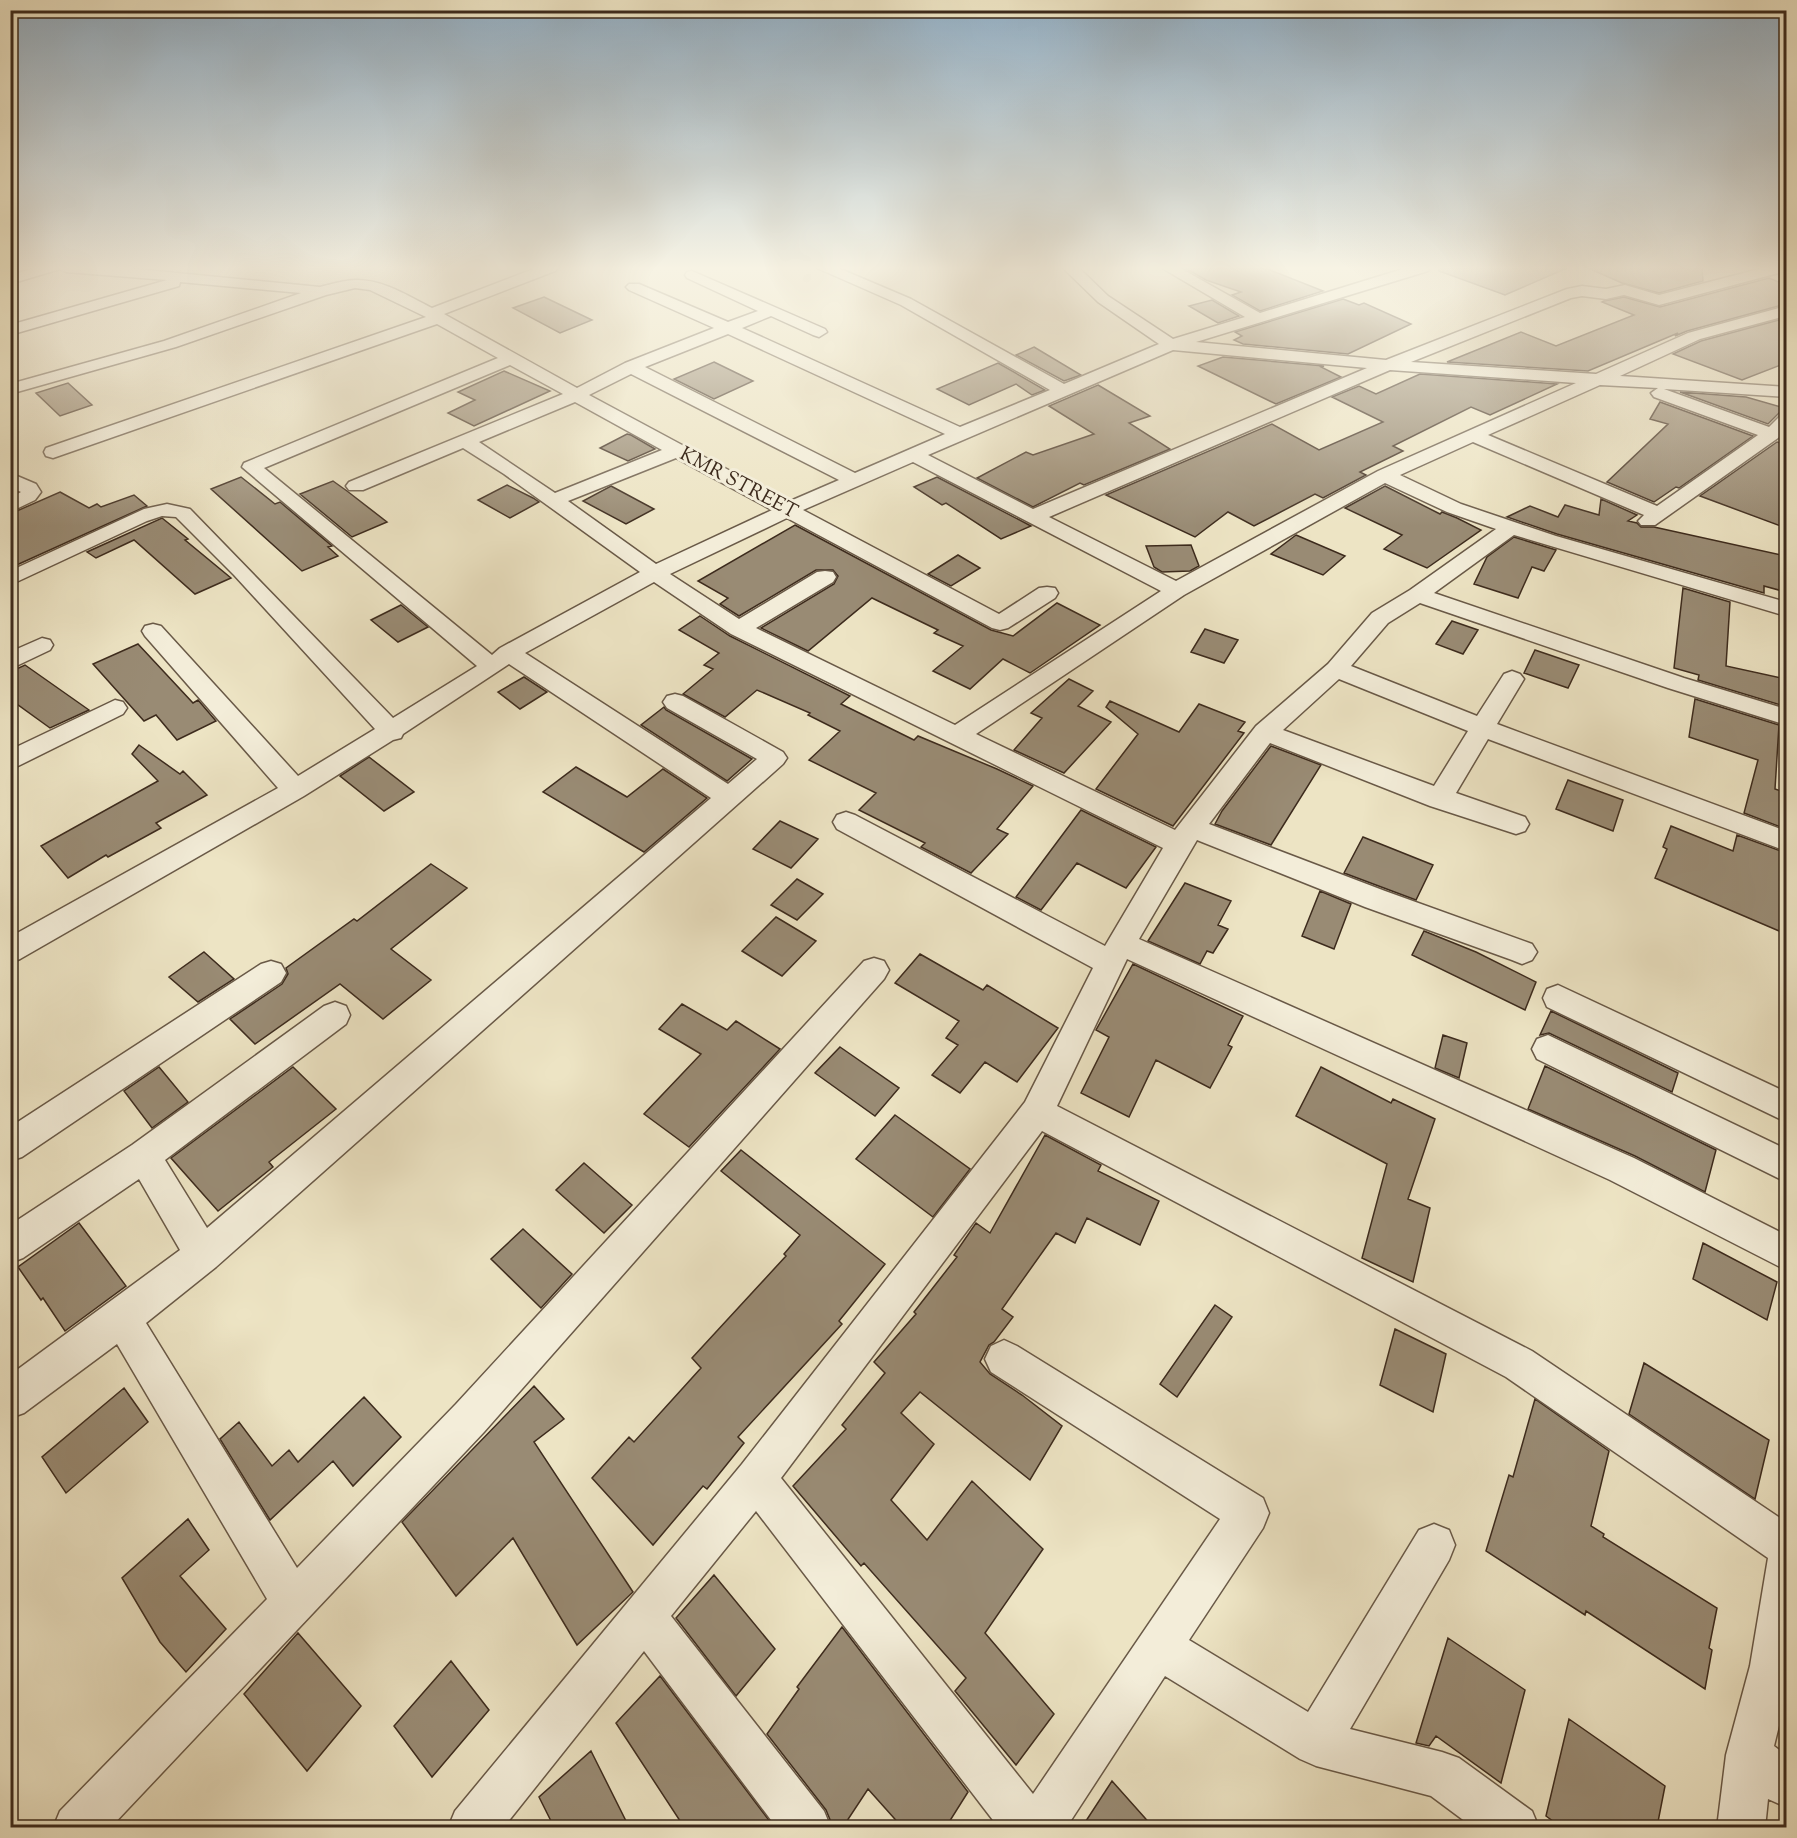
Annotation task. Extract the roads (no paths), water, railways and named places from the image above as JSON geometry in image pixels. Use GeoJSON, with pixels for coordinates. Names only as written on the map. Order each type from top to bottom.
{"type":"FeatureCollection","features":[{"type":"Feature","properties":{"kind":"street"},"geometry":{"type":"LineString","coordinates":[[10,389],[135,354]]}},
{"type":"Feature","properties":{"kind":"street"},"geometry":{"type":"LineString","coordinates":[[53,452],[329,354]]}},
{"type":"Feature","properties":{"kind":"street","name":"KMR STREET"},"geometry":{"type":"LineString","coordinates":[[501,354],[677,451],[1000,623],[1047,593]]}},
{"type":"Feature","properties":{"kind":"street"},"geometry":{"type":"LineString","coordinates":[[356,486],[576,395],[631,367],[664,354]]}},
{"type":"Feature","properties":{"kind":"street"},"geometry":{"type":"LineString","coordinates":[[784,354],[960,434]]}},
{"type":"Feature","properties":{"kind":"street"},"geometry":{"type":"LineString","coordinates":[[998,354],[1063,390]]}},
{"type":"Feature","properties":{"kind":"street"},"geometry":{"type":"LineString","coordinates":[[10,951],[295,790],[392,732],[500,660],[655,573],[912,454],[1149,354]]}},
{"type":"Feature","properties":{"kind":"street"},"geometry":{"type":"LineString","coordinates":[[1261,354],[1591,381],[1630,381],[1786,392]]}},
{"type":"Feature","properties":{"kind":"street"},"geometry":{"type":"LineString","coordinates":[[1033,516],[1419,354]]}},
{"type":"Feature","properties":{"kind":"street"},"geometry":{"type":"LineString","coordinates":[[957,735],[1176,590],[1384,475],[1653,354]]}},
{"type":"Feature","properties":{"kind":"street"},"geometry":{"type":"LineString","coordinates":[[510,359],[251,467],[500,660],[729,797]]}},
{"type":"Feature","properties":{"kind":"street"},"geometry":{"type":"LineString","coordinates":[[631,367],[854,480]]}},
{"type":"Feature","properties":{"kind":"street"},"geometry":{"type":"LineString","coordinates":[[1630,381],[1772,434]]}},
{"type":"Feature","properties":{"kind":"street"},"geometry":{"type":"LineString","coordinates":[[1472,435],[1653,518],[1772,434],[1786,420]]}},
{"type":"Feature","properties":{"kind":"street"},"geometry":{"type":"LineString","coordinates":[[466,442],[511,470],[655,573],[739,628],[957,735],[1184,836],[1375,899],[1522,952]]}},
{"type":"Feature","properties":{"kind":"street"},"geometry":{"type":"LineString","coordinates":[[554,500],[677,451]]}},
{"type":"Feature","properties":{"kind":"street"},"geometry":{"type":"LineString","coordinates":[[912,454],[1176,590]]}},
{"type":"Feature","properties":{"kind":"street"},"geometry":{"type":"LineString","coordinates":[[1384,475],[1454,508],[1786,609]]}},
{"type":"Feature","properties":{"kind":"street"},"geometry":{"type":"LineString","coordinates":[[10,479],[29,488],[31,492],[10,506]]}},
{"type":"Feature","properties":{"kind":"street"},"geometry":{"type":"LineString","coordinates":[[10,579],[140,517],[156,511],[174,509],[183,513],[241,571],[392,732]]}},
{"type":"Feature","properties":{"kind":"street"},"geometry":{"type":"LineString","coordinates":[[472,1827],[756,1478],[1037,1112],[1116,953],[1184,836],[1265,732],[1336,669],[1380,618],[1418,596],[1512,527]]}},
{"type":"Feature","properties":{"kind":"street"},"geometry":{"type":"LineString","coordinates":[[739,628],[825,577]]}},
{"type":"Feature","properties":{"kind":"street"},"geometry":{"type":"LineString","coordinates":[[1418,596],[1676,683],[1786,717]]}},
{"type":"Feature","properties":{"kind":"street"},"geometry":{"type":"LineString","coordinates":[[153,631],[295,790]]}},
{"type":"Feature","properties":{"kind":"street"},"geometry":{"type":"LineString","coordinates":[[10,662],[42,645]]}},
{"type":"Feature","properties":{"kind":"street"},"geometry":{"type":"LineString","coordinates":[[1336,669],[1481,727],[1786,841]]}},
{"type":"Feature","properties":{"kind":"street"},"geometry":{"type":"LineString","coordinates":[[1439,799],[1512,679]]}},
{"type":"Feature","properties":{"kind":"street"},"geometry":{"type":"LineString","coordinates":[[10,1399],[122,1318],[203,1255],[774,759],[675,702]]}},
{"type":"Feature","properties":{"kind":"street"},"geometry":{"type":"LineString","coordinates":[[10,761],[115,708]]}},
{"type":"Feature","properties":{"kind":"street"},"geometry":{"type":"LineString","coordinates":[[1265,732],[1439,799],[1516,824]]}},
{"type":"Feature","properties":{"kind":"street"},"geometry":{"type":"LineString","coordinates":[[846,822],[1116,953],[1622,1168],[1786,1253]]}},
{"type":"Feature","properties":{"kind":"street"},"geometry":{"type":"LineString","coordinates":[[77,1827],[470,1418],[874,970]]}},
{"type":"Feature","properties":{"kind":"street"},"geometry":{"type":"LineString","coordinates":[[10,1146],[271,973]]}},
{"type":"Feature","properties":{"kind":"street"},"geometry":{"type":"LineString","coordinates":[[1558,998],[1786,1108]]}},
{"type":"Feature","properties":{"kind":"street"},"geometry":{"type":"LineString","coordinates":[[10,1246],[144,1156],[335,1015]]}},
{"type":"Feature","properties":{"kind":"street"},"geometry":{"type":"LineString","coordinates":[[1548,1048],[1786,1166]]}},
{"type":"Feature","properties":{"kind":"street"},"geometry":{"type":"LineString","coordinates":[[1037,1112],[1519,1364],[1786,1545]]}},
{"type":"Feature","properties":{"kind":"street"},"geometry":{"type":"LineString","coordinates":[[144,1156],[203,1255]]}},
{"type":"Feature","properties":{"kind":"street"},"geometry":{"type":"LineString","coordinates":[[122,1318],[293,1602]]}},
{"type":"Feature","properties":{"kind":"street"},"geometry":{"type":"LineString","coordinates":[[1004,1359],[1248,1513],[1038,1827]]}},
{"type":"Feature","properties":{"kind":"street"},"geometry":{"type":"LineString","coordinates":[[756,1478],[1029,1827]]}},
{"type":"Feature","properties":{"kind":"street"},"geometry":{"type":"LineString","coordinates":[[1316,1743],[1434,1545]]}},
{"type":"Feature","properties":{"kind":"street"},"geometry":{"type":"LineString","coordinates":[[1741,1827],[1749,1755],[1772,1666],[1783,1610],[1786,1565]]}},
{"type":"Feature","properties":{"kind":"street"},"geometry":{"type":"LineString","coordinates":[[644,1616],[807,1827]]}},
{"type":"Feature","properties":{"kind":"street"},"geometry":{"type":"LineString","coordinates":[[1159,1647],[1316,1743],[1442,1775],[1515,1827]]}},
{"type":"Feature","properties":{"kind":"street"},"geometry":{"type":"LineString","coordinates":[[1749,1755],[1786,1784]]}}]}
